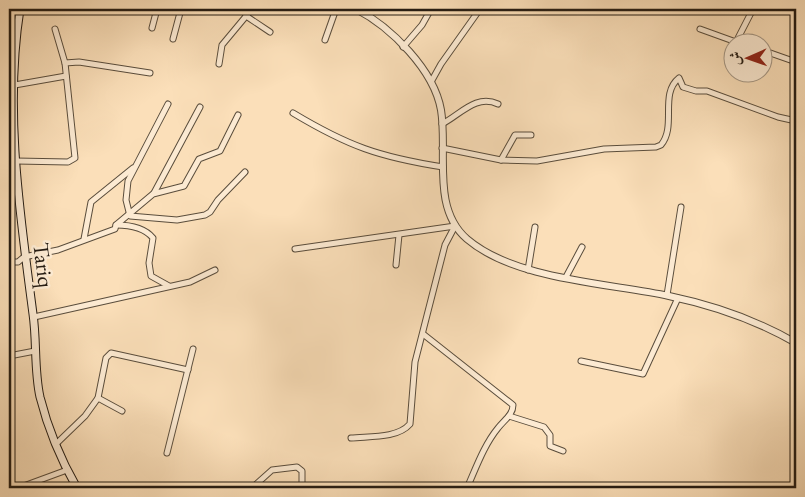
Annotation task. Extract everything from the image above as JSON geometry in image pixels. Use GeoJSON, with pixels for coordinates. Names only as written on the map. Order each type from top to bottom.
{"type":"FeatureCollection","features":[{"type":"Feature","properties":{"kind":"main road","name":"Tariq"},"geometry":{"type":"LineString","coordinates":[[19,11],[11,86],[11,106],[24,256],[34,317],[35,351],[40,397],[56,444],[77,488]]}},
{"type":"Feature","properties":{"kind":"street"},"geometry":{"type":"LineString","coordinates":[[152,28],[157,9]]}},
{"type":"Feature","properties":{"kind":"street"},"geometry":{"type":"LineString","coordinates":[[173,39],[181,9]]}},
{"type":"Feature","properties":{"kind":"street"},"geometry":{"type":"LineString","coordinates":[[219,64],[222,44],[252,9]]}},
{"type":"Feature","properties":{"kind":"street"},"geometry":{"type":"LineString","coordinates":[[325,40],[336,9]]}},
{"type":"Feature","properties":{"kind":"street"},"geometry":{"type":"LineString","coordinates":[[356,9],[385,27],[431,82],[438,98],[442,124],[443,167],[447,204],[455,226],[466,238],[503,262],[528,270],[667,295],[762,326],[796,342]]}},
{"type":"Feature","properties":{"kind":"street"},"geometry":{"type":"LineString","coordinates":[[403,47],[422,24],[431,9]]}},
{"type":"Feature","properties":{"kind":"street"},"geometry":{"type":"LineString","coordinates":[[431,82],[441,64],[480,9]]}},
{"type":"Feature","properties":{"kind":"street"},"geometry":{"type":"LineString","coordinates":[[742,32],[753,9]]}},
{"type":"Feature","properties":{"kind":"street"},"geometry":{"type":"LineString","coordinates":[[9,12],[19,11]]}},
{"type":"Feature","properties":{"kind":"street"},"geometry":{"type":"LineString","coordinates":[[246,16],[270,32]]}},
{"type":"Feature","properties":{"kind":"street"},"geometry":{"type":"LineString","coordinates":[[16,161],[68,162],[75,158],[64,63],[55,29]]}},
{"type":"Feature","properties":{"kind":"street"},"geometry":{"type":"LineString","coordinates":[[700,29],[722,37]]}},
{"type":"Feature","properties":{"kind":"street"},"geometry":{"type":"LineString","coordinates":[[772,54],[796,62]]}},
{"type":"Feature","properties":{"kind":"street"},"geometry":{"type":"LineString","coordinates":[[64,63],[79,62],[150,72]]}},
{"type":"Feature","properties":{"kind":"street"},"geometry":{"type":"LineString","coordinates":[[11,86],[66,76]]}},
{"type":"Feature","properties":{"kind":"street"},"geometry":{"type":"LineString","coordinates":[[442,148],[501,160],[537,162],[604,150],[661,145],[666,135],[670,93],[679,78],[683,87],[696,91],[706,91],[796,122]]}},
{"type":"Feature","properties":{"kind":"street"},"geometry":{"type":"LineString","coordinates":[[442,124],[459,114],[475,101],[488,99],[498,104]]}},
{"type":"Feature","properties":{"kind":"street"},"geometry":{"type":"LineString","coordinates":[[130,216],[126,190],[134,167],[168,104]]}},
{"type":"Feature","properties":{"kind":"street"},"geometry":{"type":"LineString","coordinates":[[9,262],[18,262],[24,256],[58,250],[114,229],[116,225],[130,216],[153,194],[200,106]]}},
{"type":"Feature","properties":{"kind":"street"},"geometry":{"type":"LineString","coordinates":[[293,114],[324,132],[363,150],[404,162],[443,167]]}},
{"type":"Feature","properties":{"kind":"street"},"geometry":{"type":"LineString","coordinates":[[153,194],[184,186],[199,159],[220,151],[238,115]]}},
{"type":"Feature","properties":{"kind":"street"},"geometry":{"type":"LineString","coordinates":[[501,160],[515,135],[531,135]]}},
{"type":"Feature","properties":{"kind":"street"},"geometry":{"type":"LineString","coordinates":[[84,239],[91,202],[134,167]]}},
{"type":"Feature","properties":{"kind":"street"},"geometry":{"type":"LineString","coordinates":[[130,216],[177,220],[205,215],[210,212],[218,200],[245,172]]}},
{"type":"Feature","properties":{"kind":"street"},"geometry":{"type":"LineString","coordinates":[[667,295],[681,207]]}},
{"type":"Feature","properties":{"kind":"street"},"geometry":{"type":"LineString","coordinates":[[116,225],[138,228],[150,234],[153,238],[149,263],[151,276],[169,286]]}},
{"type":"Feature","properties":{"kind":"street"},"geometry":{"type":"LineString","coordinates":[[295,249],[455,226]]}},
{"type":"Feature","properties":{"kind":"street"},"geometry":{"type":"LineString","coordinates":[[351,438],[388,435],[406,429],[410,424],[415,362],[445,246],[455,226]]}},
{"type":"Feature","properties":{"kind":"street"},"geometry":{"type":"LineString","coordinates":[[528,270],[535,227]]}},
{"type":"Feature","properties":{"kind":"street"},"geometry":{"type":"LineString","coordinates":[[396,265],[399,235]]}},
{"type":"Feature","properties":{"kind":"street"},"geometry":{"type":"LineString","coordinates":[[566,277],[582,247]]}},
{"type":"Feature","properties":{"kind":"street"},"geometry":{"type":"LineString","coordinates":[[34,317],[190,282],[215,270]]}},
{"type":"Feature","properties":{"kind":"street"},"geometry":{"type":"LineString","coordinates":[[581,361],[643,374],[678,298]]}},
{"type":"Feature","properties":{"kind":"street"},"geometry":{"type":"LineString","coordinates":[[423,334],[509,400],[513,410],[488,443],[467,488]]}},
{"type":"Feature","properties":{"kind":"street"},"geometry":{"type":"LineString","coordinates":[[167,453],[193,350]]}},
{"type":"Feature","properties":{"kind":"street"},"geometry":{"type":"LineString","coordinates":[[9,356],[35,351]]}},
{"type":"Feature","properties":{"kind":"street"},"geometry":{"type":"LineString","coordinates":[[56,444],[98,398],[106,358],[111,353],[188,370]]}},
{"type":"Feature","properties":{"kind":"street"},"geometry":{"type":"LineString","coordinates":[[98,398],[122,411]]}},
{"type":"Feature","properties":{"kind":"street"},"geometry":{"type":"LineString","coordinates":[[509,416],[544,427],[550,435],[550,446],[563,451]]}},
{"type":"Feature","properties":{"kind":"street"},"geometry":{"type":"LineString","coordinates":[[252,488],[272,470],[297,467],[302,471],[302,488]]}},
{"type":"Feature","properties":{"kind":"street"},"geometry":{"type":"LineString","coordinates":[[18,488],[67,470]]}}]}
